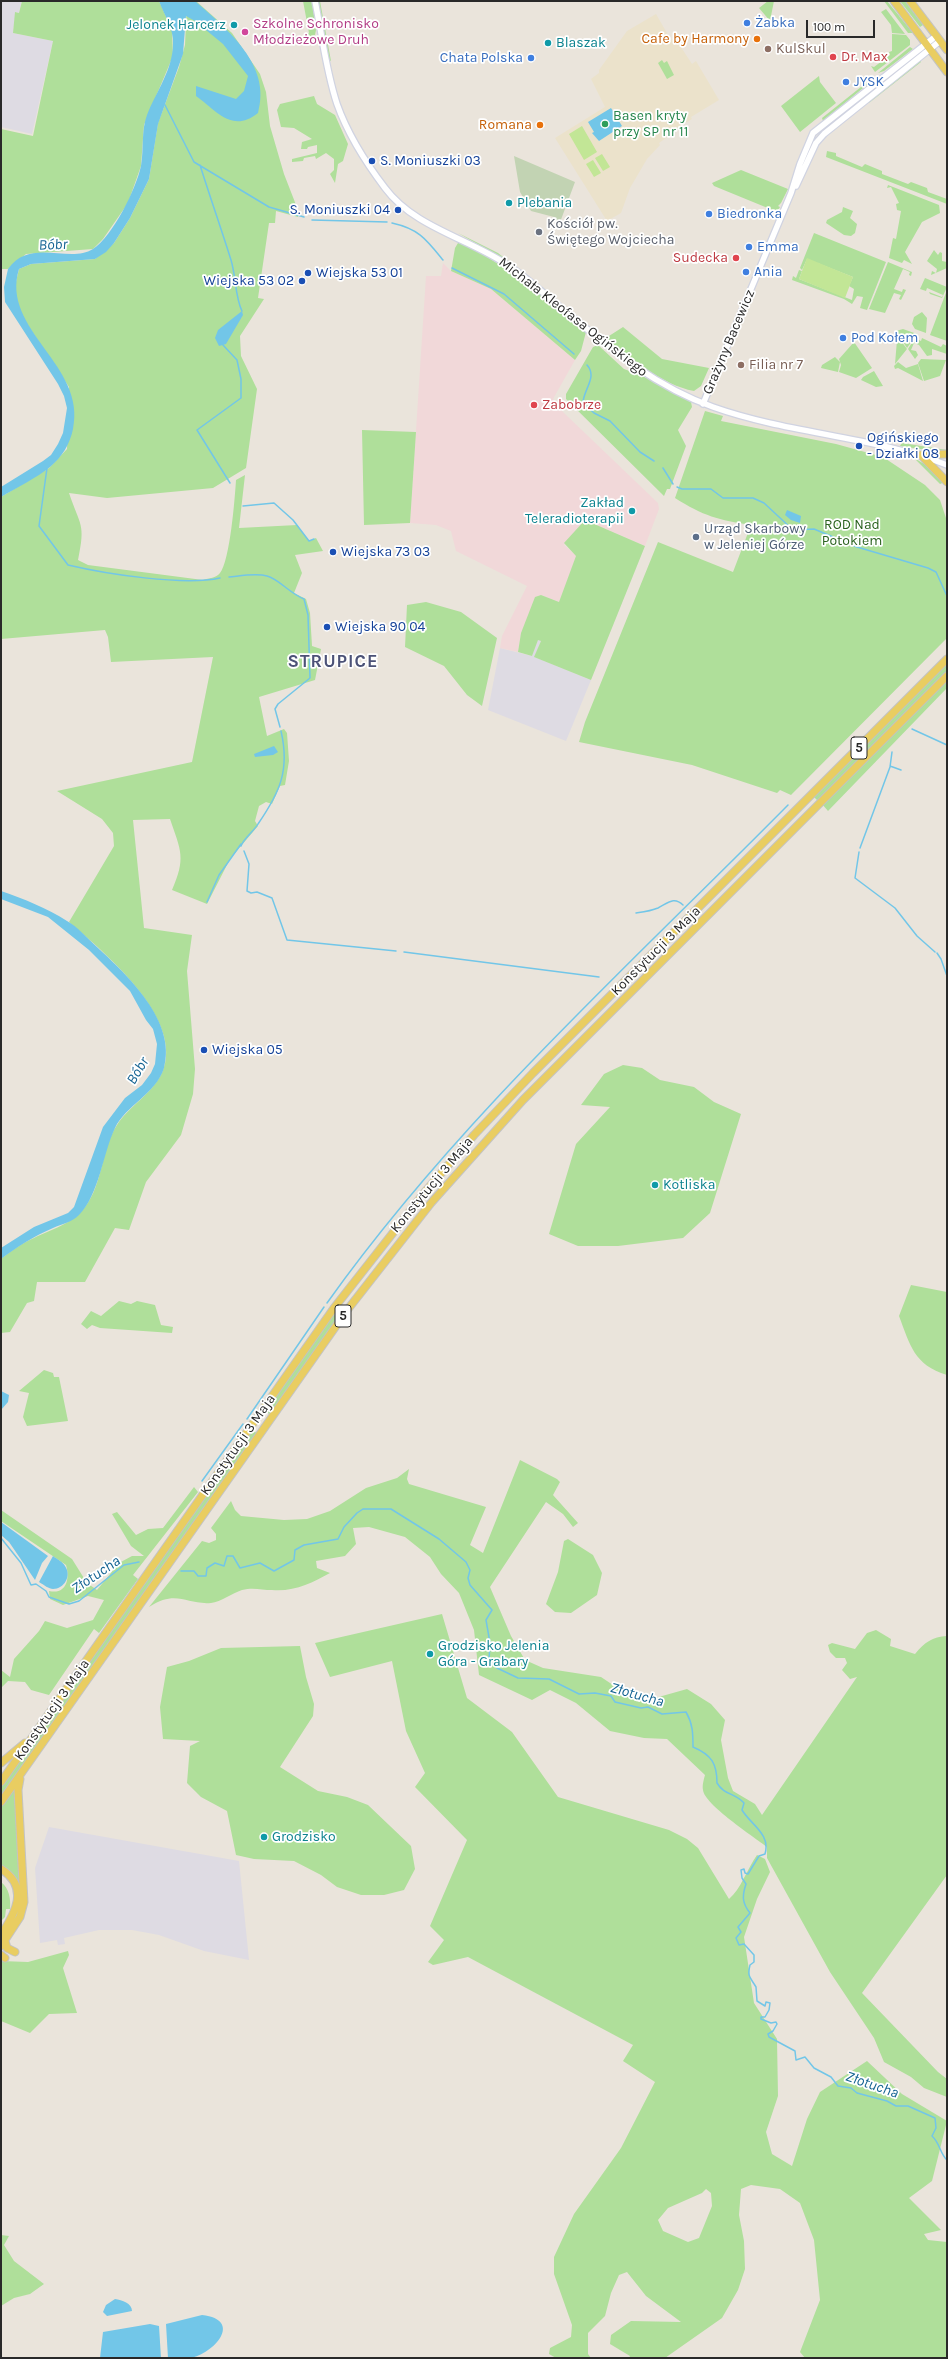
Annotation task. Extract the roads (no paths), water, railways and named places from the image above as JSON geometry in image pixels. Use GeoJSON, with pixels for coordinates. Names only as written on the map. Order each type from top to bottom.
{"type":"FeatureCollection","features":[{"type":"Feature","properties":{"kind":"main road"},"geometry":{"type":"LineString","coordinates":[[894,1],[947,72]]}},
{"type":"Feature","properties":{"kind":"main road"},"geometry":{"type":"LineString","coordinates":[[910,1],[947,50]]}},
{"type":"Feature","properties":{"kind":"main road"},"geometry":{"type":"LineString","coordinates":[[921,455],[947,454]]}},
{"type":"Feature","properties":{"kind":"main road"},"geometry":{"type":"LineString","coordinates":[[921,455],[947,482]]}},
{"type":"Feature","properties":{"kind":"main road","name":"Konstytucji 3 Maja"},"geometry":{"type":"LineString","coordinates":[[1,1782],[330,1313],[391,1234],[444,1169],[537,1068],[947,659]]}},
{"type":"Feature","properties":{"kind":"main road","name":"Konstytucji 3 Maja"},"geometry":{"type":"LineString","coordinates":[[1,1802],[340,1320],[408,1231],[476,1150],[523,1100],[947,676]]}},
{"type":"Feature","properties":{"kind":"main road"},"geometry":{"type":"LineString","coordinates":[[1,1763],[33,1737]]}},
{"type":"Feature","properties":{"kind":"main road"},"geometry":{"type":"LineString","coordinates":[[2,1940],[20,1917],[24,1902],[18,1790],[21,1774]]}},
{"type":"Feature","properties":{"kind":"main road"},"geometry":{"type":"LineString","coordinates":[[1,1869],[13,1881],[18,1896],[16,1912],[8,1924],[2,1940]]}},
{"type":"Feature","properties":{"kind":"main road"},"geometry":{"type":"LineString","coordinates":[[1,1929],[8,1924]]}},
{"type":"Feature","properties":{"kind":"main road"},"geometry":{"type":"LineString","coordinates":[[2,1940],[7,1948],[15,1952]]}},
{"type":"Feature","properties":{"kind":"street","name":"Michała Kleofasa Ogińskiego"},"geometry":{"type":"LineString","coordinates":[[315,1],[330,79],[341,114],[356,144],[396,201],[416,217],[480,249],[508,265],[633,366],[665,386],[703,404],[759,420],[921,455],[947,465]]}},
{"type":"Feature","properties":{"kind":"street","name":"Grażyny Bacewicz"},"geometry":{"type":"LineString","coordinates":[[791,193],[816,143],[828,130],[938,38]]}},
{"type":"Feature","properties":{"kind":"street","name":"Grażyny Bacewicz"},"geometry":{"type":"LineString","coordinates":[[703,404],[791,193],[813,133],[928,46]]}},
{"type":"Feature","properties":{"kind":"street"},"geometry":{"type":"LineString","coordinates":[[808,144],[816,143],[813,133]]}},
{"type":"Feature","properties":{"kind":"water"},"geometry":{"type":"Polygon","coordinates":[[[159,1],[195,1],[233,37],[253,64],[259,79],[261,96],[258,113],[249,119],[232,121],[225,118],[196,96],[196,86],[236,99],[244,91],[248,76],[223,44],[195,21],[186,16],[183,54],[158,124],[149,179],[130,218],[114,243],[106,252],[95,259],[31,264],[19,269],[16,291],[21,311],[31,330],[57,366],[68,386],[74,406],[73,429],[68,445],[62,455],[50,467],[1,497],[1,487],[51,455],[63,433],[67,408],[64,396],[58,384],[5,302],[4,287],[8,269],[17,260],[27,254],[73,254],[83,253],[93,249],[101,243],[123,211],[134,187],[141,166],[145,121],[167,71],[172,53],[172,33],[159,1]]]}},
{"type":"Feature","properties":{"kind":"water","name":"Basen kryty przy SP nr 11"},"geometry":{"type":"Polygon","coordinates":[[[611,108],[622,126],[599,141],[592,133],[594,132],[588,122],[611,108]]]}},
{"type":"Feature","properties":{"kind":"water"},"geometry":{"type":"Polygon","coordinates":[[[242,311],[243,315],[226,344],[219,346],[215,338],[218,330],[242,311]]]}},
{"type":"Feature","properties":{"kind":"water"},"geometry":{"type":"Polygon","coordinates":[[[787,510],[801,516],[800,523],[791,520],[785,515],[787,510]]]}},
{"type":"Feature","properties":{"kind":"water"},"geometry":{"type":"Polygon","coordinates":[[[274,746],[278,752],[273,755],[255,757],[254,754],[274,746]]]}},
{"type":"Feature","properties":{"kind":"water"},"geometry":{"type":"Polygon","coordinates":[[[1,891],[43,908],[79,929],[122,971],[147,1000],[163,1033],[166,1050],[164,1068],[155,1085],[126,1113],[115,1128],[96,1185],[86,1207],[79,1215],[67,1223],[32,1238],[1,1259],[1,1248],[34,1227],[68,1213],[74,1207],[103,1127],[125,1098],[142,1085],[151,1073],[155,1064],[157,1044],[153,1029],[146,1020],[130,991],[89,950],[48,917],[1,899],[1,891]]]}},
{"type":"Feature","properties":{"kind":"water"},"geometry":{"type":"Polygon","coordinates":[[[1,1391],[9,1395],[8,1402],[1,1410],[1,1391]]]}},
{"type":"Feature","properties":{"kind":"water"},"geometry":{"type":"Polygon","coordinates":[[[1,1522],[48,1556],[42,1563],[35,1580],[9,1542],[1,1535],[1,1522]]]}},
{"type":"Feature","properties":{"kind":"water"},"geometry":{"type":"Polygon","coordinates":[[[53,1556],[64,1565],[68,1574],[66,1581],[60,1587],[53,1589],[48,1588],[39,1582],[53,1556]]]}},
{"type":"Feature","properties":{"kind":"water"},"geometry":{"type":"Polygon","coordinates":[[[115,2299],[128,2304],[132,2308],[132,2311],[107,2316],[103,2312],[106,2305],[115,2299]]]}},
{"type":"Feature","properties":{"kind":"water"},"geometry":{"type":"Polygon","coordinates":[[[202,2315],[215,2318],[221,2323],[223,2330],[221,2337],[208,2350],[199,2355],[190,2358],[168,2358],[166,2324],[202,2315]]]}},
{"type":"Feature","properties":{"kind":"water"},"geometry":{"type":"Polygon","coordinates":[[[150,2324],[159,2326],[161,2358],[100,2358],[103,2332],[150,2324]]]}},
{"type":"Feature","properties":{"kind":"waterway"},"geometry":{"type":"LineString","coordinates":[[165,105],[194,162],[269,207],[304,217]]}},
{"type":"Feature","properties":{"kind":"waterway"},"geometry":{"type":"LineString","coordinates":[[200,165],[231,260],[238,299],[242,311]]}},
{"type":"Feature","properties":{"kind":"waterway"},"geometry":{"type":"LineString","coordinates":[[312,220],[387,222]]}},
{"type":"Feature","properties":{"kind":"waterway"},"geometry":{"type":"LineString","coordinates":[[392,223],[401,225],[416,232],[432,246],[443,260]]}},
{"type":"Feature","properties":{"kind":"waterway"},"geometry":{"type":"LineString","coordinates":[[452,268],[504,294],[574,354]]}},
{"type":"Feature","properties":{"kind":"waterway"},"geometry":{"type":"LineString","coordinates":[[223,345],[237,360],[241,379],[241,398],[197,430],[230,483]]}},
{"type":"Feature","properties":{"kind":"waterway"},"geometry":{"type":"LineString","coordinates":[[587,365],[590,370],[591,379],[583,403],[594,413],[610,421],[640,452],[654,461]]}},
{"type":"Feature","properties":{"kind":"waterway"},"geometry":{"type":"LineString","coordinates":[[47,468],[39,526],[68,565],[103,572],[166,580],[186,581],[220,578]]}},
{"type":"Feature","properties":{"kind":"waterway"},"geometry":{"type":"LineString","coordinates":[[663,468],[673,484]]}},
{"type":"Feature","properties":{"kind":"waterway"},"geometry":{"type":"LineString","coordinates":[[677,487],[682,489],[711,489],[723,498],[753,498],[764,503],[793,530],[814,529],[857,547],[928,568],[936,572],[947,596]]}},
{"type":"Feature","properties":{"kind":"waterway"},"geometry":{"type":"LineString","coordinates":[[243,506],[274,503],[293,520],[309,541],[314,539]]}},
{"type":"Feature","properties":{"kind":"waterway"},"geometry":{"type":"LineString","coordinates":[[229,577],[253,575],[267,576],[276,580],[304,599],[308,615],[310,678],[278,704],[275,709],[280,727]]}},
{"type":"Feature","properties":{"kind":"waterway"},"geometry":{"type":"LineString","coordinates":[[912,729],[947,745]]}},
{"type":"Feature","properties":{"kind":"waterway"},"geometry":{"type":"LineString","coordinates":[[241,846],[266,812],[281,780],[284,757],[281,731]]}},
{"type":"Feature","properties":{"kind":"waterway"},"geometry":{"type":"LineString","coordinates":[[860,848],[890,767],[892,752]]}},
{"type":"Feature","properties":{"kind":"waterway"},"geometry":{"type":"LineString","coordinates":[[890,766],[901,770]]}},
{"type":"Feature","properties":{"kind":"waterway"},"geometry":{"type":"LineString","coordinates":[[327,1303],[378,1235],[432,1170],[489,1107],[547,1045],[788,805]]}},
{"type":"Feature","properties":{"kind":"waterway"},"geometry":{"type":"LineString","coordinates":[[207,902],[219,875],[241,844]]}},
{"type":"Feature","properties":{"kind":"waterway"},"geometry":{"type":"LineString","coordinates":[[244,851],[249,864],[247,891],[251,893],[257,892],[272,898],[287,940],[396,951]]}},
{"type":"Feature","properties":{"kind":"waterway"},"geometry":{"type":"LineString","coordinates":[[859,852],[855,878],[895,908],[917,936],[935,952]]}},
{"type":"Feature","properties":{"kind":"waterway"},"geometry":{"type":"LineString","coordinates":[[636,913],[658,908],[671,901],[677,901],[683,905]]}},
{"type":"Feature","properties":{"kind":"waterway"},"geometry":{"type":"LineString","coordinates":[[404,952],[599,977]]}},
{"type":"Feature","properties":{"kind":"waterway"},"geometry":{"type":"LineString","coordinates":[[937,953],[941,959],[947,976]]}},
{"type":"Feature","properties":{"kind":"waterway"},"geometry":{"type":"LineString","coordinates":[[247,1419],[324,1307]]}},
{"type":"Feature","properties":{"kind":"waterway"},"geometry":{"type":"LineString","coordinates":[[202,1481],[243,1424]]}},
{"type":"Feature","properties":{"kind":"waterway","name":"Złotucha"},"geometry":{"type":"LineString","coordinates":[[181,1571],[194,1571],[198,1576],[206,1576],[207,1568],[215,1563],[224,1566],[227,1556],[233,1556],[240,1568],[260,1563],[274,1571],[294,1560],[295,1550],[304,1545],[338,1539],[344,1527],[357,1513],[363,1509],[391,1509],[439,1539],[466,1562],[470,1570],[468,1578],[470,1585],[492,1610],[486,1620],[490,1643],[489,1660],[497,1668],[518,1678],[549,1679],[579,1694],[595,1693],[611,1696],[615,1702],[641,1708],[648,1707],[662,1714],[686,1712],[693,1733],[693,1747],[705,1753],[709,1757],[716,1770],[717,1783],[723,1790],[737,1797],[744,1803],[742,1810],[763,1835],[765,1841],[765,1854],[759,1856],[748,1874],[745,1873],[744,1869],[741,1870],[742,1878],[746,1884],[743,1896],[744,1903],[750,1913],[738,1927],[741,1932],[736,1938],[739,1945],[744,1944],[754,1955],[754,1962],[750,1965],[749,1972],[750,1977],[756,1987],[757,2001],[765,2006],[766,2002],[770,2003],[769,2010],[765,2017],[761,2017],[761,2019],[771,2023],[776,2022],[777,2024],[773,2031],[768,2034],[769,2037],[795,2051],[796,2060],[805,2057],[814,2068],[831,2077],[838,2086],[851,2088],[857,2093],[887,2101],[896,2106],[908,2106],[935,2118],[936,2128],[932,2136],[947,2160]]}},
{"type":"Feature","properties":{"kind":"waterway","name":"Złotucha"},"geometry":{"type":"LineString","coordinates":[[1,1538],[21,1563],[31,1585],[36,1584],[46,1591],[49,1597],[69,1604],[79,1601],[124,1565],[139,1562]]}},
{"type":"Feature","properties":{"kind":"place","name":"Żabka"},"geometry":{"type":"Point","coordinates":[747,23]}},
{"type":"Feature","properties":{"kind":"place","name":"Jelonek Harcerz"},"geometry":{"type":"Point","coordinates":[234,25]}},
{"type":"Feature","properties":{"kind":"place","name":"Szkolne Schronisko Młodzieżowe Druh"},"geometry":{"type":"Point","coordinates":[245,32]}},
{"type":"Feature","properties":{"kind":"place","name":"Cafe by Harmony"},"geometry":{"type":"Point","coordinates":[757,39]}},
{"type":"Feature","properties":{"kind":"place","name":"Blaszak"},"geometry":{"type":"Point","coordinates":[548,43]}},
{"type":"Feature","properties":{"kind":"place","name":"KulSkul"},"geometry":{"type":"Point","coordinates":[768,49]}},
{"type":"Feature","properties":{"kind":"place","name":"Dr. Max"},"geometry":{"type":"Point","coordinates":[833,57]}},
{"type":"Feature","properties":{"kind":"place","name":"Chata Polska"},"geometry":{"type":"Point","coordinates":[531,58]}},
{"type":"Feature","properties":{"kind":"place","name":"JYSK"},"geometry":{"type":"Point","coordinates":[846,82]}},
{"type":"Feature","properties":{"kind":"place","name":"Basen kryty przy SP nr 11"},"geometry":{"type":"Point","coordinates":[605,124]}},
{"type":"Feature","properties":{"kind":"place","name":"Romana"},"geometry":{"type":"Point","coordinates":[540,125]}},
{"type":"Feature","properties":{"kind":"place","name":"S. Moniuszki 03"},"geometry":{"type":"Point","coordinates":[372,161]}},
{"type":"Feature","properties":{"kind":"place","name":"Plebania"},"geometry":{"type":"Point","coordinates":[509,203]}},
{"type":"Feature","properties":{"kind":"place","name":"S. Moniuszki 04"},"geometry":{"type":"Point","coordinates":[398,210]}},
{"type":"Feature","properties":{"kind":"place","name":"Biedronka"},"geometry":{"type":"Point","coordinates":[709,214]}},
{"type":"Feature","properties":{"kind":"place","name":"Kościół pw. Świętego Wojciecha"},"geometry":{"type":"Point","coordinates":[539,232]}},
{"type":"Feature","properties":{"kind":"place","name":"Emma"},"geometry":{"type":"Point","coordinates":[749,247]}},
{"type":"Feature","properties":{"kind":"place","name":"Sudecka"},"geometry":{"type":"Point","coordinates":[736,258]}},
{"type":"Feature","properties":{"kind":"place","name":"Ania"},"geometry":{"type":"Point","coordinates":[746,272]}},
{"type":"Feature","properties":{"kind":"place","name":"Wiejska 53 01"},"geometry":{"type":"Point","coordinates":[308,273]}},
{"type":"Feature","properties":{"kind":"place","name":"Wiejska 53 02"},"geometry":{"type":"Point","coordinates":[302,281]}},
{"type":"Feature","properties":{"kind":"place","name":"Pod Kołem"},"geometry":{"type":"Point","coordinates":[843,338]}},
{"type":"Feature","properties":{"kind":"place","name":"Filia nr 7"},"geometry":{"type":"Point","coordinates":[741,365]}},
{"type":"Feature","properties":{"kind":"place","name":"Zabobrze"},"geometry":{"type":"Point","coordinates":[534,405]}},
{"type":"Feature","properties":{"kind":"place","name":"Ogińskiego - Działki 08"},"geometry":{"type":"Point","coordinates":[859,446]}},
{"type":"Feature","properties":{"kind":"place","name":"Zakład Teleradioterapii"},"geometry":{"type":"Point","coordinates":[632,511]}},
{"type":"Feature","properties":{"kind":"place","name":"Urząd Skarbowy w Jeleniej Górze"},"geometry":{"type":"Point","coordinates":[696,537]}},
{"type":"Feature","properties":{"kind":"place","name":"Wiejska 73 03"},"geometry":{"type":"Point","coordinates":[333,552]}},
{"type":"Feature","properties":{"kind":"place","name":"Wiejska 90 04"},"geometry":{"type":"Point","coordinates":[327,627]}},
{"type":"Feature","properties":{"kind":"place","name":"Wiejska 05"},"geometry":{"type":"Point","coordinates":[204,1050]}},
{"type":"Feature","properties":{"kind":"place","name":"Kotliska"},"geometry":{"type":"Point","coordinates":[655,1185]}},
{"type":"Feature","properties":{"kind":"place","name":"Grodzisko Jelenia Góra - Grabary"},"geometry":{"type":"Point","coordinates":[430,1654]}},
{"type":"Feature","properties":{"kind":"place","name":"Grodzisko"},"geometry":{"type":"Point","coordinates":[264,1837]}},
{"type":"Feature","properties":{"kind":"district","name":"STRUPICE"},"geometry":{"type":"Point","coordinates":[333,662]}},
{"type":"Feature","properties":{"kind":"water label","name":"Bóbr"},"geometry":{"type":"Point","coordinates":[53,245]}},
{"type":"Feature","properties":{"kind":"water label","name":"Bóbr"},"geometry":{"type":"Point","coordinates":[138,1071]}},
{"type":"Feature","properties":{"kind":"park label","name":"ROD Nad Potokiem"},"geometry":{"type":"Point","coordinates":[852,534]}}]}
